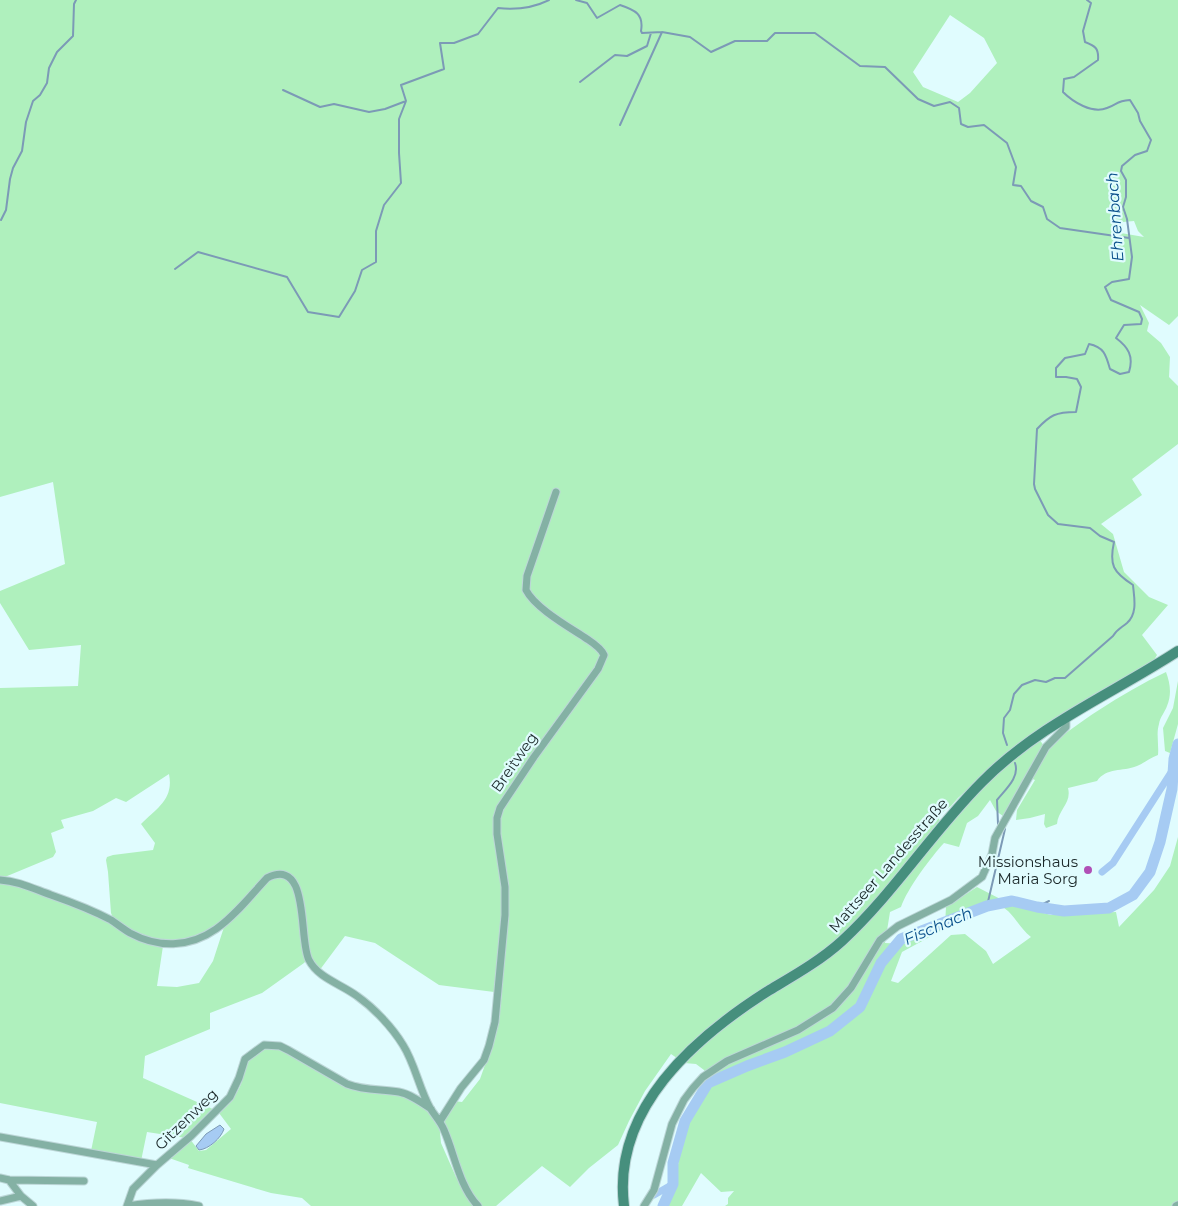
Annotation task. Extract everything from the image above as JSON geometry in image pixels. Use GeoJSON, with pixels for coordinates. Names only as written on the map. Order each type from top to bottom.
{"type":"FeatureCollection","features":[{"type":"Feature","properties":{"kind":"main road","name":"Mattseer Landesstraße"},"geometry":{"type":"LineString","coordinates":[[624,1206],[624,1166],[629,1142],[644,1108],[678,1062],[726,1020],[835,947],[859,926],[957,809],[982,782],[1015,752],[1066,717],[1178,651]]}},
{"type":"Feature","properties":{"kind":"street","name":"Breitweg"},"geometry":{"type":"LineString","coordinates":[[440,1121],[461,1088],[484,1060],[495,1022],[505,915],[505,888],[497,834],[497,818],[500,808],[598,668],[604,655],[590,641],[535,602],[526,590],[527,576],[556,492]]}},
{"type":"Feature","properties":{"kind":"street"},"geometry":{"type":"LineString","coordinates":[[644,1206],[654,1190],[672,1124],[684,1100],[703,1077],[727,1061],[798,1030],[833,1008],[851,988],[880,940],[898,926],[951,900],[982,877],[1004,822],[1046,747],[1066,727],[1066,717]]}},
{"type":"Feature","properties":{"kind":"street"},"geometry":{"type":"LineString","coordinates":[[0,880],[20,884],[75,904],[110,920],[140,938],[162,944],[170,944],[187,943],[216,929],[267,878],[274,874],[292,879],[300,900],[304,944],[309,961],[324,977],[357,996],[372,1008],[404,1046],[431,1109],[440,1121],[465,1187],[478,1206]]}},
{"type":"Feature","properties":{"kind":"street","name":"Gitzenweg"},"geometry":{"type":"LineString","coordinates":[[128,1206],[133,1189],[225,1102],[235,1089],[244,1059],[264,1045],[280,1046],[358,1089],[398,1092],[412,1097],[431,1109]]}},
{"type":"Feature","properties":{"kind":"street","name":"Gitzenweg"},"geometry":{"type":"LineString","coordinates":[[0,1137],[157,1165]]}},
{"type":"Feature","properties":{"kind":"street"},"geometry":{"type":"LineString","coordinates":[[0,1178],[9,1180],[84,1181]]}},
{"type":"Feature","properties":{"kind":"street"},"geometry":{"type":"LineString","coordinates":[[9,1180],[21,1196],[33,1206]]}},
{"type":"Feature","properties":{"kind":"street"},"geometry":{"type":"LineString","coordinates":[[0,1201],[21,1196]]}},
{"type":"Feature","properties":{"kind":"street"},"geometry":{"type":"LineString","coordinates":[[128,1206],[152,1202],[182,1202],[199,1206]]}},
{"type":"Feature","properties":{"kind":"green space"},"geometry":{"type":"Polygon","coordinates":[[[0,0],[1178,0],[1178,316],[1169,325],[1140,305],[1149,323],[1147,331],[1161,343],[1170,357],[1169,377],[1178,386],[1178,444],[1132,479],[1142,495],[1101,524],[1113,534],[1124,572],[1149,597],[1168,605],[1142,635],[1157,655],[1153,662],[1016,746],[940,814],[939,819],[945,830],[963,807],[995,774],[1039,739],[1044,746],[1115,700],[1166,672],[1170,693],[1169,702],[1160,719],[1158,728],[1158,755],[1137,766],[1105,774],[1097,781],[1068,788],[1067,802],[1057,824],[1046,828],[1044,824],[1045,814],[1016,820],[1017,810],[1035,780],[1025,776],[1003,816],[996,811],[990,800],[978,816],[967,823],[959,847],[944,843],[908,891],[901,907],[890,912],[885,943],[904,944],[945,926],[946,907],[977,887],[1012,905],[1051,915],[1116,912],[1119,927],[1154,890],[1170,866],[1178,837],[1178,1206],[725,1206],[728,1204],[728,1198],[734,1191],[721,1192],[701,1173],[682,1206],[665,1206],[677,1186],[677,1170],[690,1116],[711,1084],[704,1070],[696,1064],[684,1063],[671,1054],[645,1091],[618,1145],[589,1168],[570,1187],[542,1166],[496,1206],[479,1206],[469,1192],[443,1126],[444,1120],[454,1101],[462,1102],[480,1079],[496,1034],[502,993],[439,985],[375,943],[345,936],[319,971],[308,954],[298,886],[275,874],[222,922],[194,939],[160,942],[132,931],[113,918],[111,913],[106,860],[107,857],[113,855],[153,850],[155,843],[141,824],[167,797],[170,783],[169,774],[126,802],[116,798],[93,811],[61,820],[64,828],[51,833],[56,852],[53,857],[0,879],[0,688],[78,686],[81,645],[29,650],[0,603],[0,591],[65,564],[53,482],[0,497],[0,0]],[[950,15],[913,72],[923,87],[958,102],[970,93],[997,63],[984,38],[950,15]],[[1134,221],[1123,222],[1121,233],[1144,237],[1138,231],[1134,221]],[[1001,906],[950,926],[902,952],[891,981],[898,983],[951,935],[965,934],[986,951],[993,964],[1031,937],[1006,909],[1001,906]]]}},
{"type":"Feature","properties":{"kind":"green space"},"geometry":{"type":"Polygon","coordinates":[[[1178,681],[1178,724],[1170,753],[1165,751],[1163,728],[1173,708],[1178,681]]]}},
{"type":"Feature","properties":{"kind":"green space"},"geometry":{"type":"Polygon","coordinates":[[[278,877],[287,880],[295,888],[306,961],[262,993],[210,1013],[210,1029],[145,1056],[143,1078],[215,1110],[186,1138],[147,1132],[141,1161],[91,1151],[97,1122],[0,1103],[0,882],[9,882],[74,904],[163,946],[157,986],[177,987],[199,983],[213,961],[225,924],[269,880],[278,877]]]}},
{"type":"Feature","properties":{"kind":"green space"},"geometry":{"type":"Polygon","coordinates":[[[275,1046],[350,1088],[395,1093],[423,1105],[439,1122],[441,1143],[456,1177],[474,1206],[311,1206],[302,1198],[271,1193],[188,1168],[189,1165],[169,1158],[190,1139],[199,1151],[206,1150],[231,1129],[219,1113],[239,1088],[246,1063],[252,1056],[275,1046]]]}},
{"type":"Feature","properties":{"kind":"water"},"geometry":{"type":"Polygon","coordinates":[[[220,1125],[224,1129],[217,1139],[207,1148],[199,1150],[196,1146],[206,1134],[220,1125]]]}},
{"type":"Feature","properties":{"kind":"waterway"},"geometry":{"type":"LineString","coordinates":[[1,220],[6,210],[13,168],[22,151],[26,122],[33,101],[40,95],[47,83],[49,68],[57,52],[73,36],[74,4],[76,0]]}},
{"type":"Feature","properties":{"kind":"waterway"},"geometry":{"type":"LineString","coordinates":[[175,269],[198,252],[287,277],[308,312],[339,317],[355,291],[362,270],[376,262],[376,231],[384,205],[401,183],[399,119],[406,101],[401,85],[444,69],[440,43],[454,43],[478,34],[498,8],[524,8],[549,0]]}},
{"type":"Feature","properties":{"kind":"waterway"},"geometry":{"type":"LineString","coordinates":[[576,0],[587,3],[597,18],[620,5],[637,13],[641,20],[642,33],[662,32],[690,37],[711,52],[735,41],[767,41],[775,33],[815,33],[860,66],[885,67],[918,99],[934,106],[950,102],[959,108],[961,124],[968,127],[984,125],[1007,143],[1016,167],[1013,185],[1021,186],[1031,201],[1043,207],[1047,219],[1060,228],[1129,238]]}},
{"type":"Feature","properties":{"kind":"waterway","name":"Ehrenbach"},"geometry":{"type":"LineString","coordinates":[[1007,745],[1003,733],[1004,718],[1010,710],[1014,694],[1022,685],[1035,680],[1046,682],[1055,678],[1065,678],[1127,623],[1134,610],[1133,585],[1121,576],[1114,567],[1112,557],[1114,542],[1100,536],[1090,528],[1058,524],[1048,515],[1034,484],[1037,429],[1054,415],[1076,412],[1081,387],[1077,379],[1056,377],[1056,368],[1065,358],[1085,354],[1089,344],[1098,347],[1104,352],[1110,369],[1120,374],[1129,372],[1131,361],[1129,352],[1116,338],[1124,325],[1141,324],[1142,319],[1139,312],[1111,300],[1105,287],[1112,282],[1129,279],[1132,257],[1127,219],[1123,207],[1126,197],[1126,180],[1121,171],[1122,166],[1135,155],[1147,151],[1151,140],[1130,100],[1119,102],[1107,108],[1095,109],[1077,103],[1063,92],[1064,79],[1074,77],[1098,60],[1096,48],[1085,42],[1083,31],[1091,3],[1087,0]]}},
{"type":"Feature","properties":{"kind":"waterway"},"geometry":{"type":"LineString","coordinates":[[620,125],[662,32]]}},
{"type":"Feature","properties":{"kind":"waterway"},"geometry":{"type":"LineString","coordinates":[[580,82],[615,55],[627,56],[647,46],[651,33]]}},
{"type":"Feature","properties":{"kind":"waterway"},"geometry":{"type":"LineString","coordinates":[[283,90],[320,107],[334,104],[369,112],[385,109],[406,101]]}},
{"type":"Feature","properties":{"kind":"waterway","name":"Fischach"},"geometry":{"type":"LineString","coordinates":[[663,1206],[673,1184],[673,1163],[685,1121],[708,1083],[785,1052],[830,1031],[860,1007],[881,963],[901,939],[987,906],[1012,901],[1064,911],[1109,908],[1133,895],[1150,872],[1160,842],[1172,789],[1174,759],[1178,744]]}},
{"type":"Feature","properties":{"kind":"waterway","name":"Ehrenbach"},"geometry":{"type":"LineString","coordinates":[[987,906],[1005,829],[998,824],[997,800],[1014,778],[1016,773],[1015,763]]}},
{"type":"Feature","properties":{"kind":"waterway"},"geometry":{"type":"LineString","coordinates":[[1102,872],[1113,863],[1172,771]]}},
{"type":"Feature","properties":{"kind":"waterway","name":"Fischach"},"geometry":{"type":"LineString","coordinates":[[1037,907],[1049,901]]}},
{"type":"Feature","properties":{"kind":"waterway"},"geometry":{"type":"LineString","coordinates":[[654,1195],[673,1184]]}},
{"type":"Feature","properties":{"kind":"place","name":"Missionshaus Maria Sorg"},"geometry":{"type":"Point","coordinates":[1088,870]}}]}
